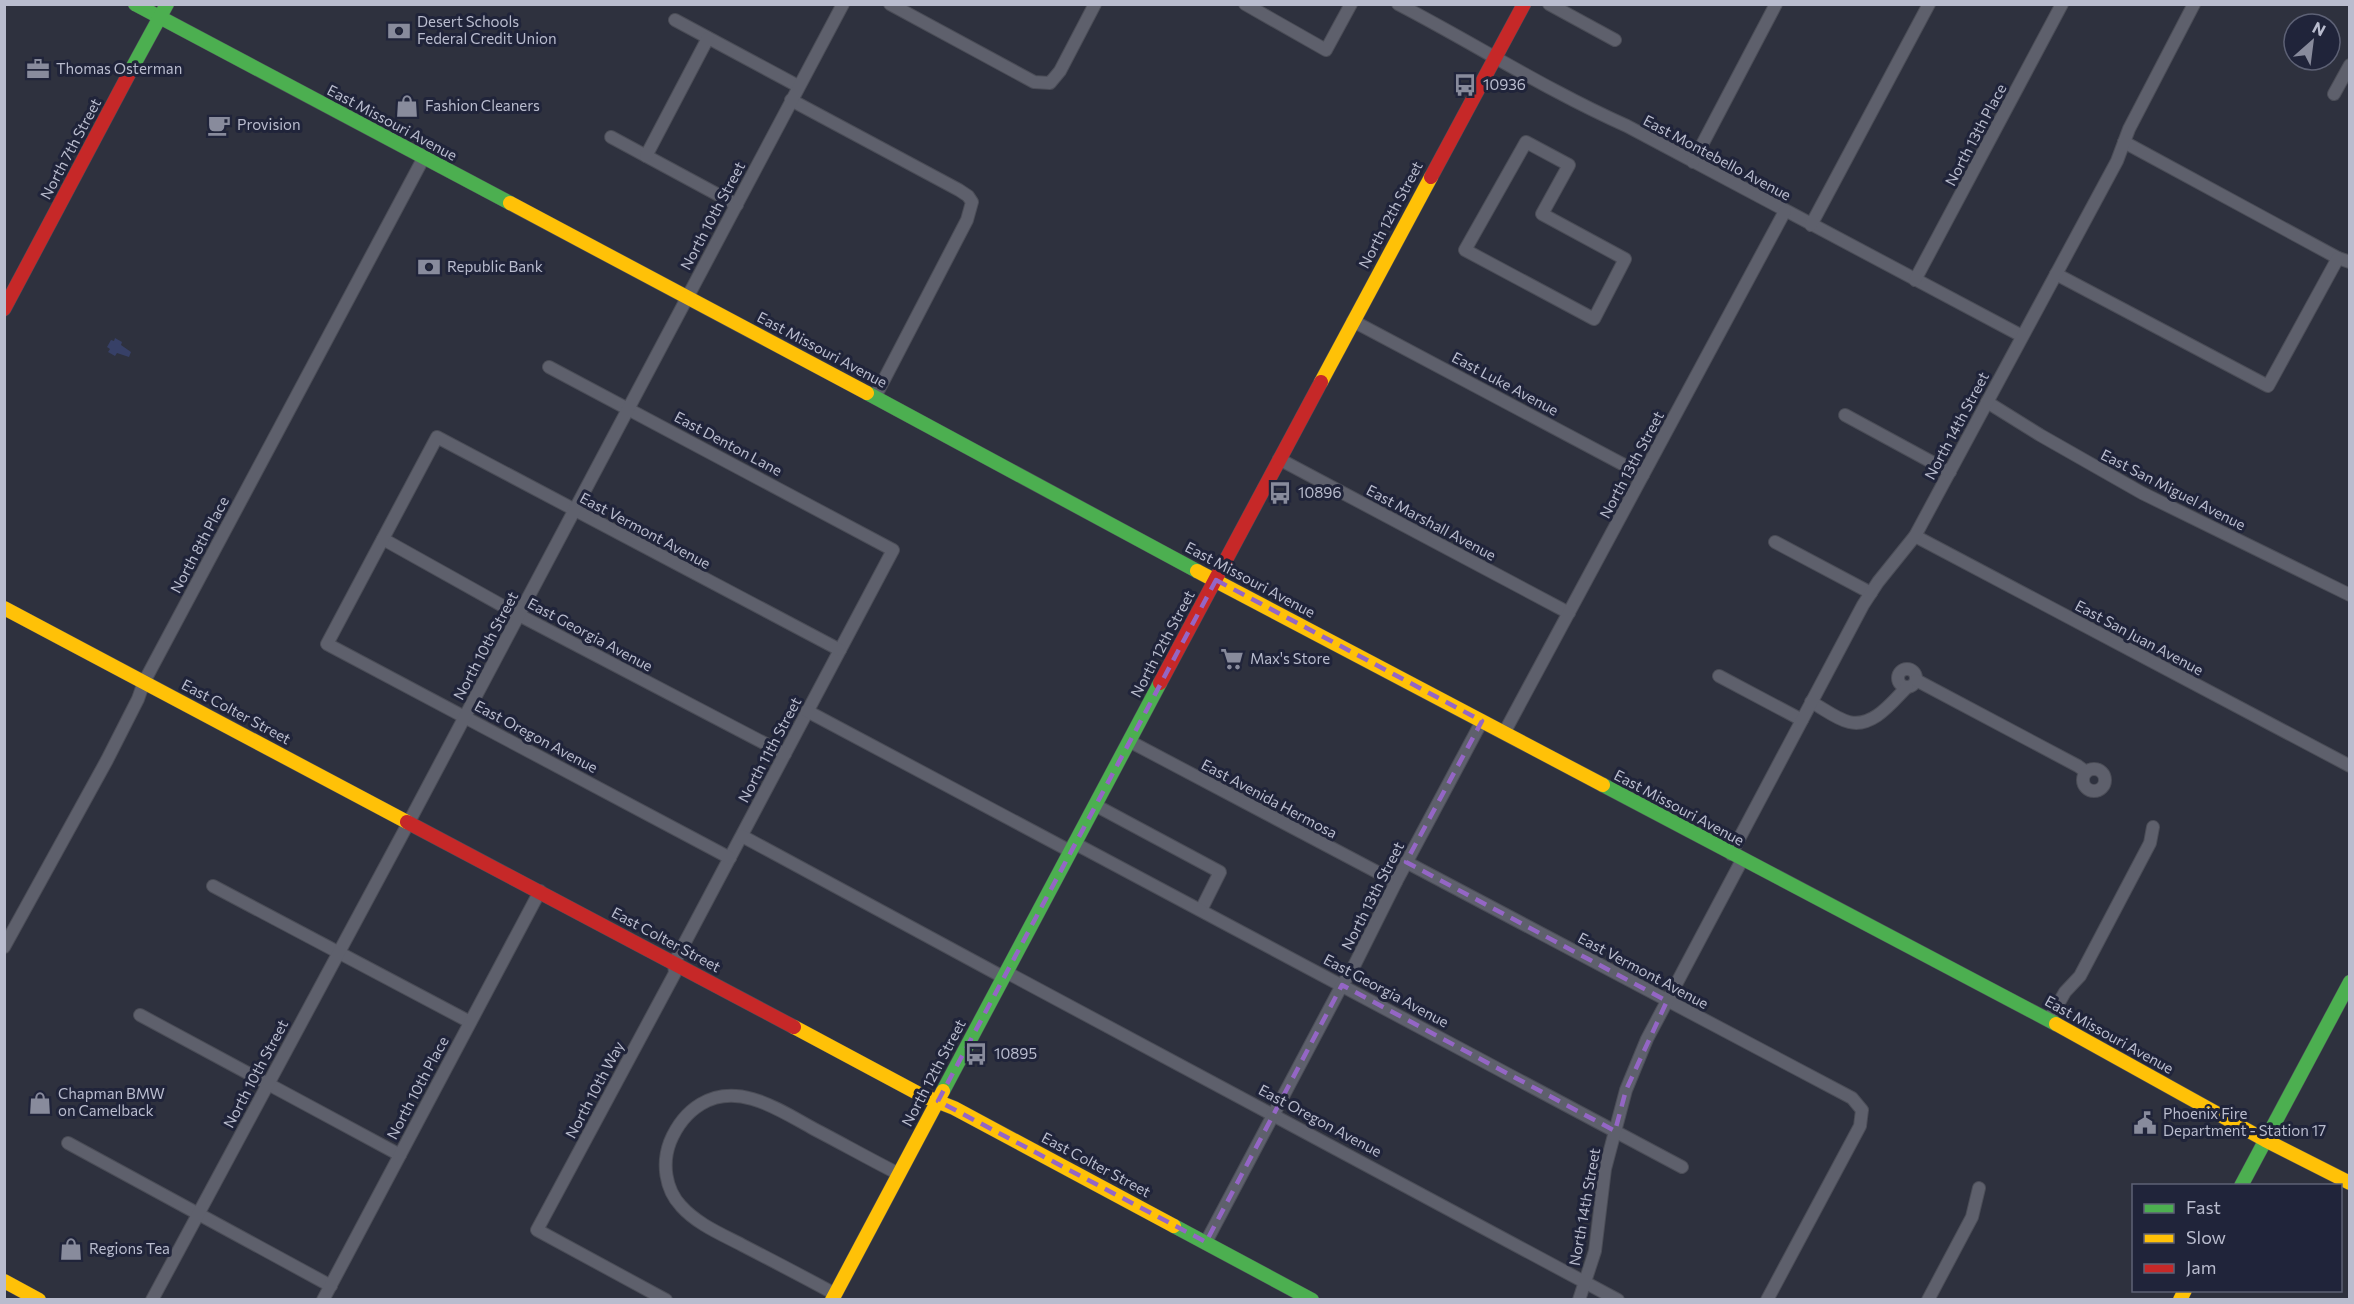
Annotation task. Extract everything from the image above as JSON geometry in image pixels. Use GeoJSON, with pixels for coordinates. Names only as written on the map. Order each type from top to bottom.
{"type":"FeatureCollection","features":[{"type":"Feature","properties":{"kind":"street","name":"East Missouri Avenue"},"geometry":{"type":"LineString","coordinates":[[135,4],[1737,857],[2049,1020],[2265,1140],[2349,1183]]}},
{"type":"Feature","properties":{"kind":"street","name":"North 7th Street"},"geometry":{"type":"LineString","coordinates":[[4,309],[167,4]]}},
{"type":"Feature","properties":{"kind":"street","name":"North 10th Street"},"geometry":{"type":"LineString","coordinates":[[152,1299],[409,822],[843,4]]}},
{"type":"Feature","properties":{"kind":"street"},"geometry":{"type":"LineString","coordinates":[[890,4],[1034,81],[1050,83],[1060,71],[1095,4]]}},
{"type":"Feature","properties":{"kind":"street"},"geometry":{"type":"LineString","coordinates":[[1245,4],[1244,6],[1326,50],[1351,4]]}},
{"type":"Feature","properties":{"kind":"street","name":"East Montebello Avenue"},"geometry":{"type":"LineString","coordinates":[[1398,4],[1581,106],[1627,126],[2022,336]]}},
{"type":"Feature","properties":{"kind":"street","name":"North 12th Street"},"geometry":{"type":"LineString","coordinates":[[833,1297],[1524,4]]}},
{"type":"Feature","properties":{"kind":"street"},"geometry":{"type":"LineString","coordinates":[[1549,4],[1615,40]]}},
{"type":"Feature","properties":{"kind":"street"},"geometry":{"type":"LineString","coordinates":[[1693,162],[1776,4]]}},
{"type":"Feature","properties":{"kind":"street"},"geometry":{"type":"LineString","coordinates":[[1812,225],[1929,4]]}},
{"type":"Feature","properties":{"kind":"street","name":"North 13th Place"},"geometry":{"type":"LineString","coordinates":[[1915,280],[2062,4]]}},
{"type":"Feature","properties":{"kind":"street","name":"North 14th Street"},"geometry":{"type":"LineString","coordinates":[[1579,1299],[1595,1251],[1605,1169],[1626,1090],[1647,1039],[1811,702],[1871,593],[1915,536],[2117,161],[2124,142],[2194,4]]}},
{"type":"Feature","properties":{"kind":"street"},"geometry":{"type":"LineString","coordinates":[[675,20],[798,86]]}},
{"type":"Feature","properties":{"kind":"street"},"geometry":{"type":"LineString","coordinates":[[646,156],[708,38]]}},
{"type":"Feature","properties":{"kind":"street"},"geometry":{"type":"LineString","coordinates":[[2334,94],[2349,65]]}},
{"type":"Feature","properties":{"kind":"street"},"geometry":{"type":"LineString","coordinates":[[791,100],[959,190],[972,202],[967,220],[875,397]]}},
{"type":"Feature","properties":{"kind":"street"},"geometry":{"type":"LineString","coordinates":[[611,137],[737,205]]}},
{"type":"Feature","properties":{"kind":"street"},"geometry":{"type":"LineString","coordinates":[[1526,142],[1569,165],[1542,214],[1625,259],[1594,319],[1465,250],[1526,142]]}},
{"type":"Feature","properties":{"kind":"street"},"geometry":{"type":"LineString","coordinates":[[2056,274],[2268,386],[2344,260],[2124,142]]}},
{"type":"Feature","properties":{"kind":"street","name":"North 8th Place"},"geometry":{"type":"LineString","coordinates":[[4,947],[107,760],[138,699],[144,682],[423,159]]}},
{"type":"Feature","properties":{"kind":"street","name":"North 13th Street"},"geometry":{"type":"LineString","coordinates":[[1504,733],[1785,211]]}},
{"type":"Feature","properties":{"kind":"street","name":"East Luke Avenue"},"geometry":{"type":"LineString","coordinates":[[1353,321],[1643,474]]}},
{"type":"Feature","properties":{"kind":"street","name":"East Denton Lane"},"geometry":{"type":"LineString","coordinates":[[549,367],[893,549]]}},
{"type":"Feature","properties":{"kind":"street","name":"East San Miguel Avenue"},"geometry":{"type":"LineString","coordinates":[[1987,402],[2142,493],[2349,595]]}},
{"type":"Feature","properties":{"kind":"street"},"geometry":{"type":"LineString","coordinates":[[1845,415],[1950,472]]}},
{"type":"Feature","properties":{"kind":"street","name":"East Vermont Avenue"},"geometry":{"type":"LineString","coordinates":[[383,539],[437,437],[840,650]]}},
{"type":"Feature","properties":{"kind":"street","name":"East Marshall Avenue"},"geometry":{"type":"LineString","coordinates":[[1279,459],[1569,613]]}},
{"type":"Feature","properties":{"kind":"street","name":"East San Juan Avenue"},"geometry":{"type":"LineString","coordinates":[[1915,536],[2349,766]]}},
{"type":"Feature","properties":{"kind":"street","name":"East Georgia Avenue"},"geometry":{"type":"LineString","coordinates":[[383,539],[519,615],[785,754]]}},
{"type":"Feature","properties":{"kind":"street","name":"East Oregon Avenue"},"geometry":{"type":"LineString","coordinates":[[383,539],[327,644],[730,858]]}},
{"type":"Feature","properties":{"kind":"street"},"geometry":{"type":"LineString","coordinates":[[1775,542],[1871,593]]}},
{"type":"Feature","properties":{"kind":"street","name":"North 11th Street"},"geometry":{"type":"LineString","coordinates":[[674,963],[893,549]]}},
{"type":"Feature","properties":{"kind":"street","name":"East Colter Street"},"geometry":{"type":"LineString","coordinates":[[4,608],[921,1095],[954,1108],[1312,1299]]}},
{"type":"Feature","properties":{"kind":"street"},"geometry":{"type":"LineString","coordinates":[[1719,676],[1802,720]]}},
{"type":"Feature","properties":{"kind":"street"},"geometry":{"type":"LineString","coordinates":[[1811,702],[1848,722],[1861,723],[1884,711],[1911,684],[2086,772]]}},
{"type":"Feature","properties":{"kind":"street","name":"East Georgia Avenue"},"geometry":{"type":"LineString","coordinates":[[807,711],[1072,847],[1202,910],[1682,1167]]}},
{"type":"Feature","properties":{"kind":"street","name":"North 13th Street"},"geometry":{"type":"LineString","coordinates":[[1206,1242],[1482,721]]}},
{"type":"Feature","properties":{"kind":"street","name":"East Avenida Hermosa"},"geometry":{"type":"LineString","coordinates":[[1129,741],[1396,882]]}},
{"type":"Feature","properties":{"kind":"street"},"geometry":{"type":"LineString","coordinates":[[1095,805],[1220,872],[1202,910]]}},
{"type":"Feature","properties":{"kind":"street"},"geometry":{"type":"LineString","coordinates":[[2049,1020],[2065,992],[2080,976],[2150,843],[2152,826]]}},
{"type":"Feature","properties":{"kind":"street","name":"East Oregon Avenue"},"geometry":{"type":"LineString","coordinates":[[742,836],[1274,1113],[1618,1299]]}},
{"type":"Feature","properties":{"kind":"street","name":"East Vermont Avenue"},"geometry":{"type":"LineString","coordinates":[[1406,862],[1852,1098],[1862,1110],[1860,1126],[1767,1299]]}},
{"type":"Feature","properties":{"kind":"street"},"geometry":{"type":"LineString","coordinates":[[213,886],[470,1022]]}},
{"type":"Feature","properties":{"kind":"street","name":"North 10th Place"},"geometry":{"type":"LineString","coordinates":[[323,1299],[540,891]]}},
{"type":"Feature","properties":{"kind":"street","name":"North 10th Way"},"geometry":{"type":"LineString","coordinates":[[666,1299],[537,1230],[675,973],[674,963]]}},
{"type":"Feature","properties":{"kind":"street"},"geometry":{"type":"LineString","coordinates":[[2242,1184],[2349,982]]}},
{"type":"Feature","properties":{"kind":"street"},"geometry":{"type":"LineString","coordinates":[[140,1015],[400,1155]]}},
{"type":"Feature","properties":{"kind":"street"},"geometry":{"type":"LineString","coordinates":[[833,1297],[703,1224],[679,1205],[667,1179],[666,1166],[667,1151],[678,1125],[684,1116],[712,1097],[739,1095],[772,1107],[899,1174]]}},
{"type":"Feature","properties":{"kind":"street"},"geometry":{"type":"LineString","coordinates":[[68,1143],[331,1286]]}},
{"type":"Feature","properties":{"kind":"street"},"geometry":{"type":"LineString","coordinates":[[1928,1299],[1972,1217],[1979,1188]]}},
{"type":"Feature","properties":{"kind":"street"},"geometry":{"type":"LineString","coordinates":[[4,1281],[39,1299]]}},
{"type":"Feature","properties":{"kind":"highlighted area"},"geometry":{"type":"Polygon","coordinates":[[[1216,580],[1482,721],[1406,862],[1667,1001],[1626,1090],[1615,1131],[1342,985],[1206,1242],[938,1101],[1216,580]]]}},
{"type":"Feature","properties":{"kind":"water"},"geometry":{"type":"Polygon","coordinates":[[[115,338],[131,352],[129,357],[117,353],[115,356],[108,352],[110,349],[107,347],[115,338]]]}},
{"type":"Feature","properties":{"kind":"traffic: fast"},"geometry":{"type":"LineString","coordinates":[[135,4],[510,203]]}},
{"type":"Feature","properties":{"kind":"traffic: fast"},"geometry":{"type":"LineString","coordinates":[[131,70],[167,4]]}},
{"type":"Feature","properties":{"kind":"traffic: fast"},"geometry":{"type":"LineString","coordinates":[[867,393],[1197,571]]}},
{"type":"Feature","properties":{"kind":"traffic: fast"},"geometry":{"type":"LineString","coordinates":[[943,1091],[1160,683]]}},
{"type":"Feature","properties":{"kind":"traffic: fast"},"geometry":{"type":"LineString","coordinates":[[1603,785],[2056,1024]]}},
{"type":"Feature","properties":{"kind":"traffic: fast"},"geometry":{"type":"LineString","coordinates":[[2242,1184],[2350,982]]}},
{"type":"Feature","properties":{"kind":"traffic: fast"},"geometry":{"type":"LineString","coordinates":[[1174,1226],[1312,1300]]}},
{"type":"Feature","properties":{"kind":"traffic: slow"},"geometry":{"type":"LineString","coordinates":[[1321,382],[1431,177]]}},
{"type":"Feature","properties":{"kind":"traffic: slow"},"geometry":{"type":"LineString","coordinates":[[510,203],[867,393]]}},
{"type":"Feature","properties":{"kind":"traffic: slow"},"geometry":{"type":"LineString","coordinates":[[1197,571],[1603,785]]}},
{"type":"Feature","properties":{"kind":"traffic: slow"},"geometry":{"type":"LineString","coordinates":[[4,608],[407,822]]}},
{"type":"Feature","properties":{"kind":"traffic: slow"},"geometry":{"type":"LineString","coordinates":[[2056,1024],[2265,1140],[2350,1183]]}},
{"type":"Feature","properties":{"kind":"traffic: slow"},"geometry":{"type":"LineString","coordinates":[[794,1027],[921,1095],[954,1108],[1174,1226]]}},
{"type":"Feature","properties":{"kind":"traffic: slow"},"geometry":{"type":"LineString","coordinates":[[832,1300],[943,1091]]}},
{"type":"Feature","properties":{"kind":"traffic: slow"},"geometry":{"type":"LineString","coordinates":[[4,1281],[39,1300]]}},
{"type":"Feature","properties":{"kind":"traffic: slow"},"geometry":{"type":"LineString","coordinates":[[2180,1300],[2184,1292]]}},
{"type":"Feature","properties":{"kind":"traffic: jam"},"geometry":{"type":"LineString","coordinates":[[1431,177],[1524,4]]}},
{"type":"Feature","properties":{"kind":"traffic: jam"},"geometry":{"type":"LineString","coordinates":[[4,309],[131,70]]}},
{"type":"Feature","properties":{"kind":"traffic: jam"},"geometry":{"type":"LineString","coordinates":[[1160,683],[1321,382]]}},
{"type":"Feature","properties":{"kind":"traffic: jam"},"geometry":{"type":"LineString","coordinates":[[407,822],[794,1027]]}},
{"type":"Feature","properties":{"kind":"place","name":"Desert Schools Federal Credit Union"},"geometry":{"type":"Point","coordinates":[399,31]}},
{"type":"Feature","properties":{"kind":"place","name":"Thomas Osterman"},"geometry":{"type":"Point","coordinates":[38,69]}},
{"type":"Feature","properties":{"kind":"place","name":"10936"},"geometry":{"type":"Point","coordinates":[1465,85]}},
{"type":"Feature","properties":{"kind":"place","name":"Fashion Cleaners"},"geometry":{"type":"Point","coordinates":[407,106]}},
{"type":"Feature","properties":{"kind":"place","name":"Provision"},"geometry":{"type":"Point","coordinates":[219,125]}},
{"type":"Feature","properties":{"kind":"place","name":"Republic Bank"},"geometry":{"type":"Point","coordinates":[429,267]}},
{"type":"Feature","properties":{"kind":"place","name":"10896"},"geometry":{"type":"Point","coordinates":[1280,493]}},
{"type":"Feature","properties":{"kind":"place","name":"Max's Store"},"geometry":{"type":"Point","coordinates":[1232,659]}},
{"type":"Feature","properties":{"kind":"place","name":"10895"},"geometry":{"type":"Point","coordinates":[976,1054]}},
{"type":"Feature","properties":{"kind":"place","name":"Chapman BMW on Camelback"},"geometry":{"type":"Point","coordinates":[40,1103]}},
{"type":"Feature","properties":{"kind":"place","name":"Phoenix Fire Department - Station 17"},"geometry":{"type":"Point","coordinates":[2145,1123]}},
{"type":"Feature","properties":{"kind":"place","name":"Regions Tea"},"geometry":{"type":"Point","coordinates":[71,1249]}}]}
